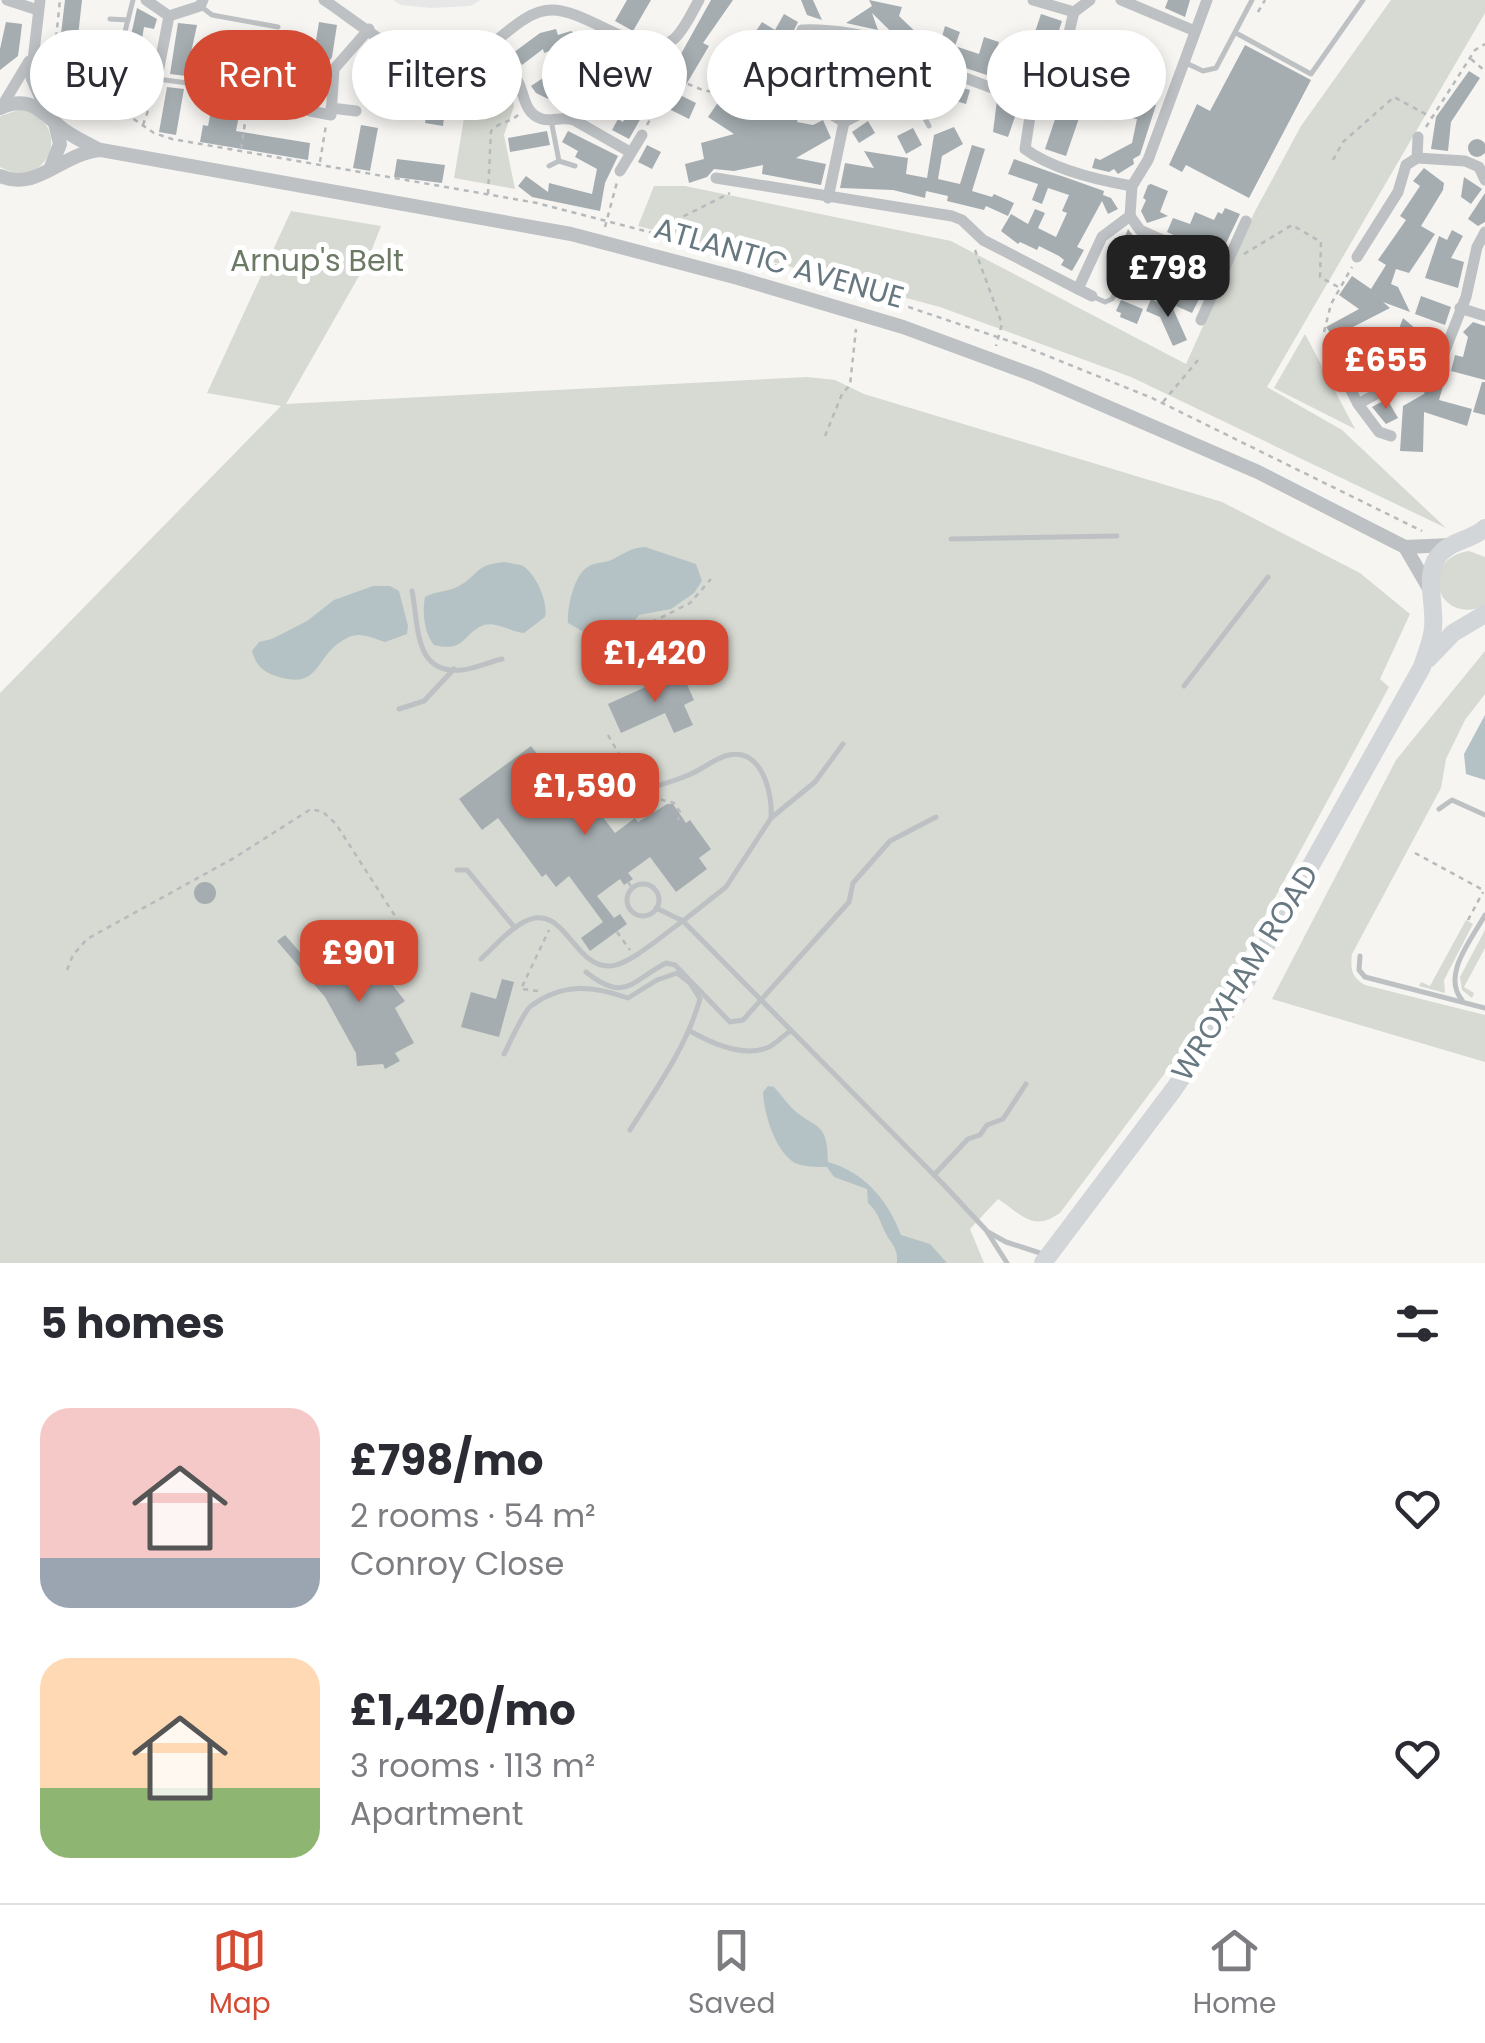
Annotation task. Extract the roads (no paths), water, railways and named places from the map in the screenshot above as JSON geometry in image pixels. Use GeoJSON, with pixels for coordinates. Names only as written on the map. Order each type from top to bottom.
{"type":"FeatureCollection","features":[{"type":"Feature","properties":{"kind":"main road","name":"WROXHAM ROAD"},"geometry":{"type":"LineString","coordinates":[[1046,1260],[1230,1009],[1422,666],[1432,636],[1433,564],[1441,552],[1468,543],[1485,528]]}},
{"type":"Feature","properties":{"kind":"main road","name":"WROXHAM ROAD"},"geometry":{"type":"LineString","coordinates":[[1433,596],[1449,614],[1462,618],[1481,616]]}},
{"type":"Feature","properties":{"kind":"main road","name":"WROXHAM ROAD"},"geometry":{"type":"LineString","coordinates":[[1422,666],[1453,633],[1481,616]]}},
{"type":"Feature","properties":{"kind":"street"},"geometry":{"type":"LineString","coordinates":[[7,0],[39,5],[35,30]]}},
{"type":"Feature","properties":{"kind":"street"},"geometry":{"type":"LineString","coordinates":[[146,0],[169,16]]}},
{"type":"Feature","properties":{"kind":"street"},"geometry":{"type":"LineString","coordinates":[[324,0],[368,30]]}},
{"type":"Feature","properties":{"kind":"street"},"geometry":{"type":"LineString","coordinates":[[512,30],[554,5],[653,47],[672,40],[699,0]]}},
{"type":"Feature","properties":{"kind":"street"},"geometry":{"type":"LineString","coordinates":[[1033,0],[1074,12]]}},
{"type":"Feature","properties":{"kind":"street"},"geometry":{"type":"LineString","coordinates":[[1068,30],[1074,12],[1090,0]]}},
{"type":"Feature","properties":{"kind":"street"},"geometry":{"type":"LineString","coordinates":[[1120,0],[1195,31]]}},
{"type":"Feature","properties":{"kind":"street"},"geometry":{"type":"LineString","coordinates":[[1207,0],[1148,160],[1132,186],[1130,216],[1140,230],[1225,268]]}},
{"type":"Feature","properties":{"kind":"street"},"geometry":{"type":"LineString","coordinates":[[169,16],[202,3]]}},
{"type":"Feature","properties":{"kind":"street"},"geometry":{"type":"LineString","coordinates":[[164,42],[169,16]]}},
{"type":"Feature","properties":{"kind":"street"},"geometry":{"type":"LineString","coordinates":[[802,30],[829,30]]}},
{"type":"Feature","properties":{"kind":"street"},"geometry":{"type":"LineString","coordinates":[[332,90],[334,69],[352,48]]}},
{"type":"Feature","properties":{"kind":"street"},"geometry":{"type":"LineString","coordinates":[[1,107],[30,59]]}},
{"type":"Feature","properties":{"kind":"street"},"geometry":{"type":"LineString","coordinates":[[522,90],[532,114],[542,119]]}},
{"type":"Feature","properties":{"kind":"street","name":"ATLANTIC AVENUE"},"geometry":{"type":"LineString","coordinates":[[1,107],[30,104]]}},
{"type":"Feature","properties":{"kind":"street"},"geometry":{"type":"LineString","coordinates":[[51,168],[60,144],[52,120]]}},
{"type":"Feature","properties":{"kind":"street","name":"ATLANTIC AVENUE"},"geometry":{"type":"LineString","coordinates":[[56,120],[101,150]]}},
{"type":"Feature","properties":{"kind":"street"},"geometry":{"type":"LineString","coordinates":[[574,120],[630,152]]}},
{"type":"Feature","properties":{"kind":"street"},"geometry":{"type":"LineString","coordinates":[[840,120],[844,122]]}},
{"type":"Feature","properties":{"kind":"street"},"geometry":{"type":"LineString","coordinates":[[844,122],[848,120]]}},
{"type":"Feature","properties":{"kind":"street"},"geometry":{"type":"LineString","coordinates":[[1029,120],[1025,149],[1037,158],[1132,186]]}},
{"type":"Feature","properties":{"kind":"street"},"geometry":{"type":"LineString","coordinates":[[828,198],[844,122]]}},
{"type":"Feature","properties":{"kind":"street"},"geometry":{"type":"LineString","coordinates":[[620,170],[642,135]]}},
{"type":"Feature","properties":{"kind":"street"},"geometry":{"type":"LineString","coordinates":[[1358,257],[1398,192],[1406,164],[1417,146],[1482,164],[1485,180]]}},
{"type":"Feature","properties":{"kind":"street","name":"ATLANTIC AVENUE"},"geometry":{"type":"LineString","coordinates":[[0,176],[16,182],[30,181],[85,152],[101,150],[572,234],[857,313],[1036,376],[1258,472],[1405,548]]}},
{"type":"Feature","properties":{"kind":"street"},"geometry":{"type":"LineString","coordinates":[[716,178],[952,216],[983,240],[1092,296]]}},
{"type":"Feature","properties":{"kind":"street"},"geometry":{"type":"LineString","coordinates":[[1078,288],[1102,237],[1130,216]]}},
{"type":"Feature","properties":{"kind":"street"},"geometry":{"type":"LineString","coordinates":[[1202,320],[1246,221]]}},
{"type":"Feature","properties":{"kind":"street"},"geometry":{"type":"LineString","coordinates":[[1358,404],[1442,358],[1485,232]]}},
{"type":"Feature","properties":{"kind":"street"},"geometry":{"type":"LineString","coordinates":[[1460,308],[1485,316]]}},
{"type":"Feature","properties":{"kind":"street"},"geometry":{"type":"LineString","coordinates":[[1328,345],[1358,404],[1378,432],[1391,436]]}},
{"type":"Feature","properties":{"kind":"street"},"geometry":{"type":"LineString","coordinates":[[1433,596],[1405,548],[1468,543]]}},
{"type":"Feature","properties":{"kind":"lane"},"geometry":{"type":"LineString","coordinates":[[125,30],[133,0]]}},
{"type":"Feature","properties":{"kind":"lane"},"geometry":{"type":"LineString","coordinates":[[1184,62],[1203,71],[1216,68],[1252,0]]}},
{"type":"Feature","properties":{"kind":"lane"},"geometry":{"type":"LineString","coordinates":[[1236,33],[1311,74],[1363,0]]}},
{"type":"Feature","properties":{"kind":"lane"},"geometry":{"type":"LineString","coordinates":[[202,3],[212,15],[278,27]]}},
{"type":"Feature","properties":{"kind":"lane"},"geometry":{"type":"LineString","coordinates":[[110,19],[128,20]]}},
{"type":"Feature","properties":{"kind":"lane"},"geometry":{"type":"LineString","coordinates":[[551,120],[560,161]]}},
{"type":"Feature","properties":{"kind":"lane"},"geometry":{"type":"LineString","coordinates":[[927,120],[929,126]]}},
{"type":"Feature","properties":{"kind":"lane"},"geometry":{"type":"LineString","coordinates":[[549,166],[560,161],[575,166]]}},
{"type":"Feature","properties":{"kind":"lane"},"geometry":{"type":"LineString","coordinates":[[1092,296],[1105,302],[1112,299],[1121,284]]}},
{"type":"Feature","properties":{"kind":"lane"},"geometry":{"type":"LineString","coordinates":[[951,539],[1117,536]]}},
{"type":"Feature","properties":{"kind":"lane"},"geometry":{"type":"LineString","coordinates":[[1184,686],[1268,577]]}},
{"type":"Feature","properties":{"kind":"lane"},"geometry":{"type":"LineString","coordinates":[[412,591],[424,656],[461,670],[502,659]]}},
{"type":"Feature","properties":{"kind":"lane"},"geometry":{"type":"LineString","coordinates":[[399,710],[424,701],[454,669]]}},
{"type":"Feature","properties":{"kind":"lane"},"geometry":{"type":"LineString","coordinates":[[482,959],[515,928],[535,918],[560,924],[588,959],[600,965],[622,963],[726,887],[772,818],[814,782],[843,744]]}},
{"type":"Feature","properties":{"kind":"lane"},"geometry":{"type":"LineString","coordinates":[[641,791],[684,778],[734,753],[747,756],[768,783],[772,818]]}},
{"type":"Feature","properties":{"kind":"lane"},"geometry":{"type":"LineString","coordinates":[[1439,809],[1452,800],[1485,814]]}},
{"type":"Feature","properties":{"kind":"lane"},"geometry":{"type":"LineString","coordinates":[[586,972],[615,989],[626,988],[666,963],[676,965],[735,1023],[761,1000],[849,902],[853,883],[890,842],[936,817]]}},
{"type":"Feature","properties":{"kind":"lane"},"geometry":{"type":"LineString","coordinates":[[456,870],[467,870],[515,928]]}},
{"type":"Feature","properties":{"kind":"lane"},"geometry":{"type":"LineString","coordinates":[[630,885],[651,886],[657,894],[656,908],[643,916],[633,912],[627,903],[630,885]]}},
{"type":"Feature","properties":{"kind":"lane"},"geometry":{"type":"LineString","coordinates":[[656,908],[683,921],[934,1175],[986,1230],[1007,1263]]}},
{"type":"Feature","properties":{"kind":"lane"},"geometry":{"type":"LineString","coordinates":[[1470,1004],[1456,993],[1454,972],[1485,915]]}},
{"type":"Feature","properties":{"kind":"lane"},"geometry":{"type":"LineString","coordinates":[[1360,956],[1359,970],[1366,977],[1485,1008]]}},
{"type":"Feature","properties":{"kind":"lane"},"geometry":{"type":"LineString","coordinates":[[504,1054],[528,1008],[554,995],[585,986],[628,998],[657,980],[676,974],[690,983],[700,999],[681,1052],[630,1130]]}},
{"type":"Feature","properties":{"kind":"lane"},"geometry":{"type":"LineString","coordinates":[[690,1030],[715,1046],[738,1048],[766,1048],[789,1032]]}},
{"type":"Feature","properties":{"kind":"lane"},"geometry":{"type":"LineString","coordinates":[[934,1175],[968,1140],[980,1135],[987,1124],[1002,1118],[1026,1084]]}},
{"type":"Feature","properties":{"kind":"lane"},"geometry":{"type":"LineString","coordinates":[[986,1230],[1046,1260]]}},
{"type":"Feature","properties":{"kind":"park label","name":"Arnup's Belt"},"geometry":{"type":"Point","coordinates":[317,261]}}]}
